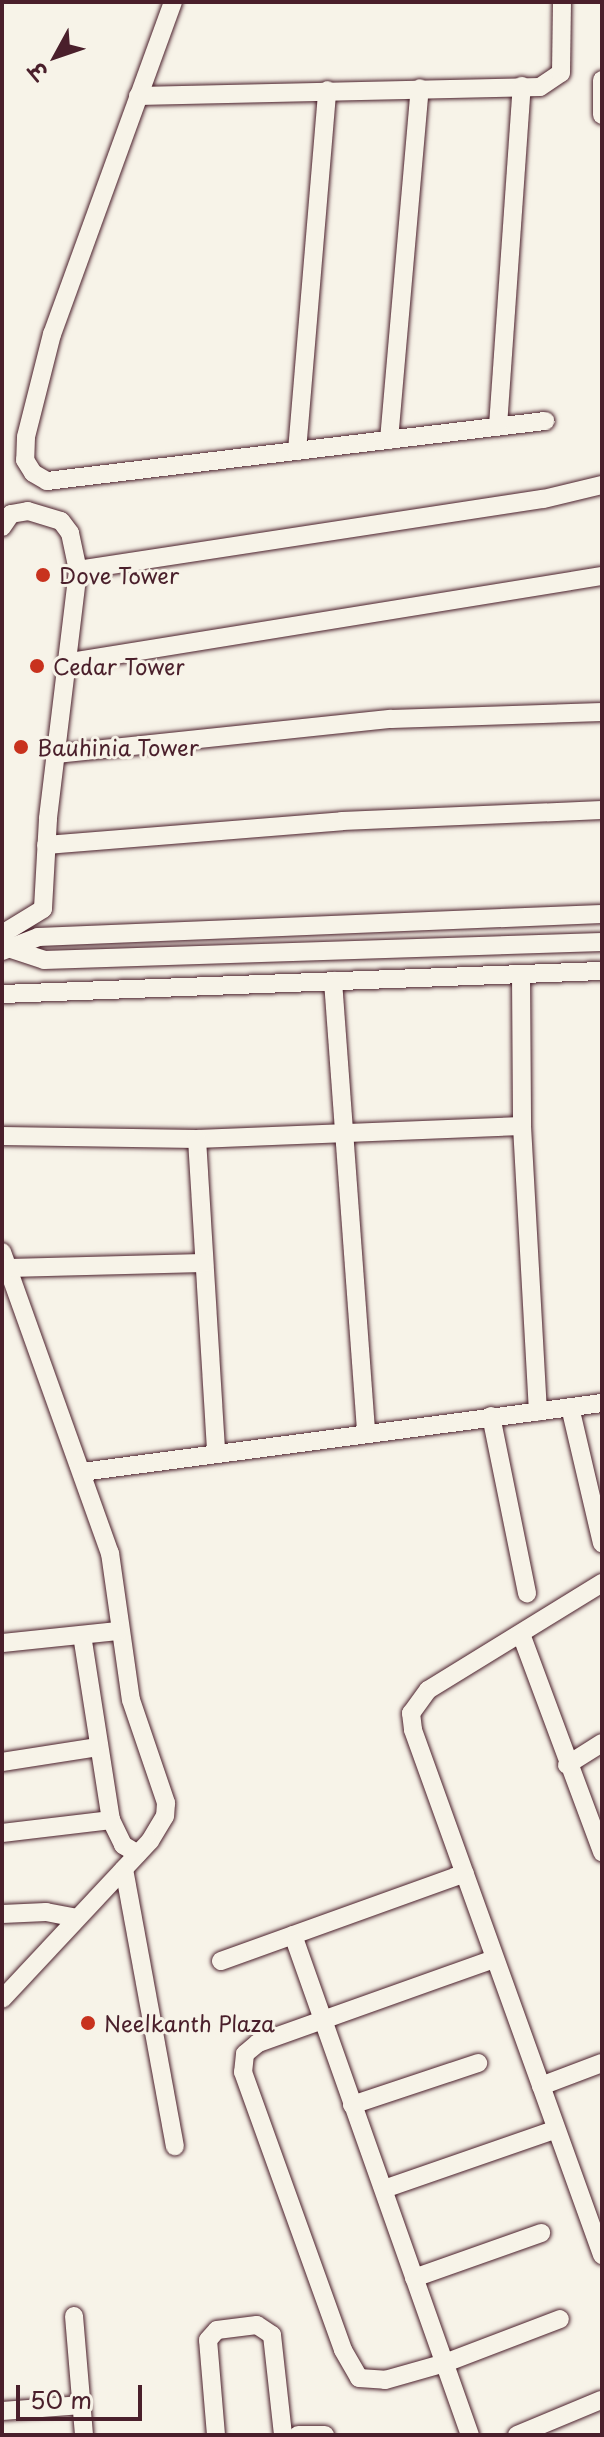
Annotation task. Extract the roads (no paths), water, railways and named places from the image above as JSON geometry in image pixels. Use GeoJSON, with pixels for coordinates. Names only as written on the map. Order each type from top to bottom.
{"type":"FeatureCollection","features":[{"type":"Feature","properties":{"kind":"street"},"geometry":{"type":"LineString","coordinates":[[173,2],[52,334],[25,460],[33,473],[47,481],[545,421]]}},
{"type":"Feature","properties":{"kind":"street"},"geometry":{"type":"LineString","coordinates":[[138,96],[540,87],[561,73],[562,2]]}},
{"type":"Feature","properties":{"kind":"street"},"geometry":{"type":"LineString","coordinates":[[602,80],[602,115]]}},
{"type":"Feature","properties":{"kind":"street"},"geometry":{"type":"LineString","coordinates":[[498,426],[522,86]]}},
{"type":"Feature","properties":{"kind":"street"},"geometry":{"type":"LineString","coordinates":[[389,440],[420,88]]}},
{"type":"Feature","properties":{"kind":"street"},"geometry":{"type":"LineString","coordinates":[[297,451],[327,90]]}},
{"type":"Feature","properties":{"kind":"street"},"geometry":{"type":"LineString","coordinates":[[78,570],[544,499],[602,485]]}},
{"type":"Feature","properties":{"kind":"street"},"geometry":{"type":"LineString","coordinates":[[2,527],[11,514],[28,511],[61,521],[70,533],[78,570],[71,662],[56,754],[46,845],[43,909],[5,944]]}},
{"type":"Feature","properties":{"kind":"street"},"geometry":{"type":"LineString","coordinates":[[71,662],[602,576]]}},
{"type":"Feature","properties":{"kind":"street"},"geometry":{"type":"LineString","coordinates":[[56,754],[391,719],[602,712]]}},
{"type":"Feature","properties":{"kind":"street"},"geometry":{"type":"LineString","coordinates":[[46,845],[342,821],[602,810]]}},
{"type":"Feature","properties":{"kind":"street"},"geometry":{"type":"LineString","coordinates":[[5,944],[38,937],[602,914]]}},
{"type":"Feature","properties":{"kind":"street"},"geometry":{"type":"LineString","coordinates":[[5,944],[44,960],[602,942]]}},
{"type":"Feature","properties":{"kind":"street"},"geometry":{"type":"LineString","coordinates":[[2,994],[602,971]]}},
{"type":"Feature","properties":{"kind":"street"},"geometry":{"type":"LineString","coordinates":[[521,974],[522,1126],[538,1412]]}},
{"type":"Feature","properties":{"kind":"street"},"geometry":{"type":"LineString","coordinates":[[333,981],[366,1432]]}},
{"type":"Feature","properties":{"kind":"street"},"geometry":{"type":"LineString","coordinates":[[2,1136],[197,1139],[343,1130],[522,1126]]}},
{"type":"Feature","properties":{"kind":"street"},"geometry":{"type":"LineString","coordinates":[[197,1139],[216,1450]]}},
{"type":"Feature","properties":{"kind":"street"},"geometry":{"type":"LineString","coordinates":[[2,1999],[138,1854],[160,1827],[166,1803],[131,1700],[118,1631],[116,1579],[82,1472],[5,1260],[204,1263]]}},
{"type":"Feature","properties":{"kind":"street"},"geometry":{"type":"LineString","coordinates":[[82,1472],[216,1450],[602,1403]]}},
{"type":"Feature","properties":{"kind":"street"},"geometry":{"type":"LineString","coordinates":[[570,1407],[602,1543]]}},
{"type":"Feature","properties":{"kind":"street"},"geometry":{"type":"LineString","coordinates":[[491,1416],[527,1593]]}},
{"type":"Feature","properties":{"kind":"street"},"geometry":{"type":"LineString","coordinates":[[600,2243],[554,2130],[413,1730],[411,1713],[428,1690],[602,1583]]}},
{"type":"Feature","properties":{"kind":"street"},"geometry":{"type":"LineString","coordinates":[[2,1643],[118,1631]]}},
{"type":"Feature","properties":{"kind":"street"},"geometry":{"type":"LineString","coordinates":[[521,1634],[567,1765],[602,1852]]}},
{"type":"Feature","properties":{"kind":"street"},"geometry":{"type":"LineString","coordinates":[[82,1635],[111,1820],[123,1845],[138,1854]]}},
{"type":"Feature","properties":{"kind":"street"},"geometry":{"type":"LineString","coordinates":[[567,1765],[602,1743]]}},
{"type":"Feature","properties":{"kind":"street"},"geometry":{"type":"LineString","coordinates":[[2,1762],[98,1747]]}},
{"type":"Feature","properties":{"kind":"street"},"geometry":{"type":"LineString","coordinates":[[2,1833],[111,1820]]}},
{"type":"Feature","properties":{"kind":"street"},"geometry":{"type":"LineString","coordinates":[[124,1869],[175,2146]]}},
{"type":"Feature","properties":{"kind":"street"},"geometry":{"type":"LineString","coordinates":[[221,1961],[465,1873]]}},
{"type":"Feature","properties":{"kind":"street"},"geometry":{"type":"LineString","coordinates":[[2,1914],[46,1912],[76,1918]]}},
{"type":"Feature","properties":{"kind":"street"},"geometry":{"type":"LineString","coordinates":[[293,1935],[320,2019],[384,2189],[470,2435]]}},
{"type":"Feature","properties":{"kind":"street"},"geometry":{"type":"LineString","coordinates":[[494,1959],[258,2043],[242,2062],[351,2369],[370,2382],[445,2363],[560,2319]]}},
{"type":"Feature","properties":{"kind":"street"},"geometry":{"type":"LineString","coordinates":[[352,2105],[478,2063]]}},
{"type":"Feature","properties":{"kind":"street"},"geometry":{"type":"LineString","coordinates":[[541,2086],[602,2063]]}},
{"type":"Feature","properties":{"kind":"street"},"geometry":{"type":"LineString","coordinates":[[384,2189],[554,2130]]}},
{"type":"Feature","properties":{"kind":"street"},"geometry":{"type":"LineString","coordinates":[[414,2278],[541,2233]]}},
{"type":"Feature","properties":{"kind":"street"},"geometry":{"type":"LineString","coordinates":[[74,2316],[84,2435]]}},
{"type":"Feature","properties":{"kind":"street"},"geometry":{"type":"LineString","coordinates":[[216,2435],[208,2340],[217,2330],[257,2325],[272,2335],[283,2435]]}},
{"type":"Feature","properties":{"kind":"street"},"geometry":{"type":"LineString","coordinates":[[517,2435],[601,2400]]}},
{"type":"Feature","properties":{"kind":"street"},"geometry":{"type":"LineString","coordinates":[[2,2411],[82,2405]]}},
{"type":"Feature","properties":{"kind":"street"},"geometry":{"type":"LineString","coordinates":[[298,2435],[325,2435]]}},
{"type":"Feature","properties":{"kind":"place","name":"Dove Tower"},"geometry":{"type":"Point","coordinates":[43,575]}},
{"type":"Feature","properties":{"kind":"place","name":"Cedar Tower"},"geometry":{"type":"Point","coordinates":[37,666]}},
{"type":"Feature","properties":{"kind":"place","name":"Bauhinia Tower"},"geometry":{"type":"Point","coordinates":[21,747]}},
{"type":"Feature","properties":{"kind":"place","name":"Neelkanth Plaza"},"geometry":{"type":"Point","coordinates":[88,2023]}}]}
